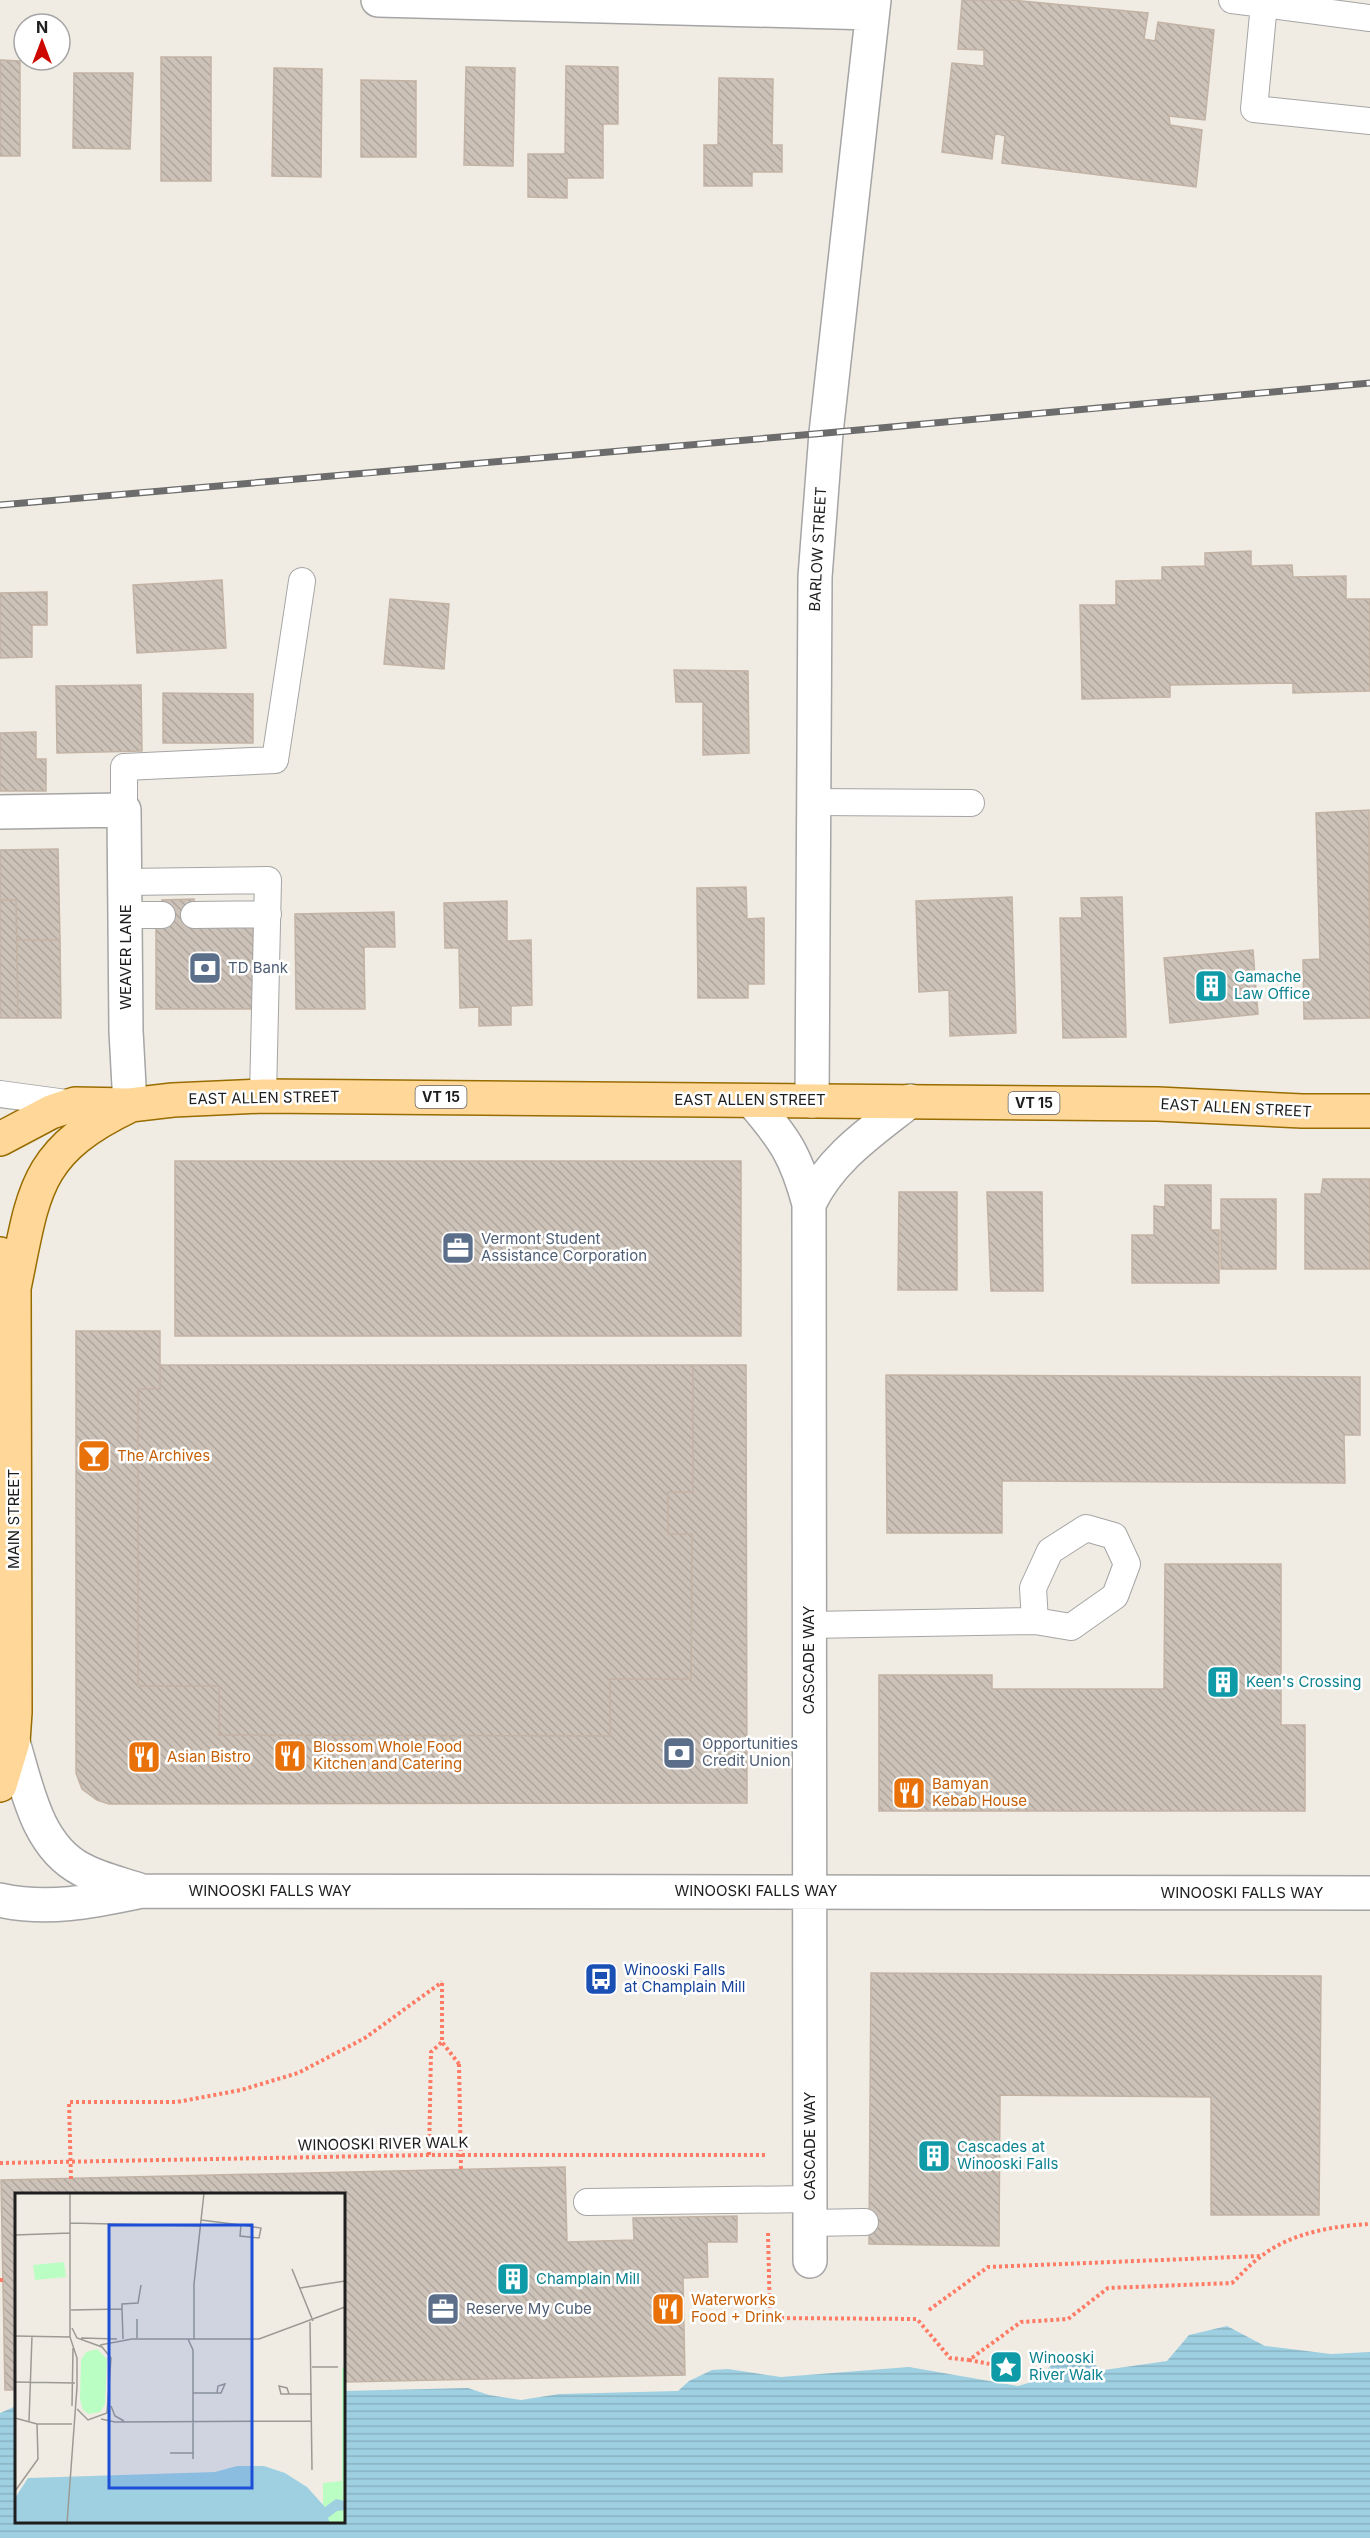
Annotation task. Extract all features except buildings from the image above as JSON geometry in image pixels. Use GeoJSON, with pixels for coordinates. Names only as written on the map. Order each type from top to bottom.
{"type":"FeatureCollection","features":[{"type":"Feature","properties":{"kind":"main road","name":"EAST ALLEN STREET"},"geometry":{"type":"LineString","coordinates":[[0,1139],[51,1112],[75,1104],[130,1105],[173,1100],[263,1096],[1158,1104],[1302,1111],[1370,1111]]}},
{"type":"Feature","properties":{"kind":"main road","name":"EAST ALLEN STREET"},"geometry":{"type":"LineString","coordinates":[[14,1288],[31,1205],[43,1175],[68,1144],[98,1120],[130,1105]]}},
{"type":"Feature","properties":{"kind":"main road","name":"MAIN STREET"},"geometry":{"type":"LineString","coordinates":[[0,1254],[14,1288],[15,1712],[13,1742],[0,1785]]}},
{"type":"Feature","properties":{"kind":"street"},"geometry":{"type":"LineString","coordinates":[[378,0],[873,6]]}},
{"type":"Feature","properties":{"kind":"street","name":"BARLOW STREET"},"geometry":{"type":"LineString","coordinates":[[812,1101],[815,577],[824,456],[873,6]]}},
{"type":"Feature","properties":{"kind":"street"},"geometry":{"type":"LineString","coordinates":[[0,812],[124,810]]}},
{"type":"Feature","properties":{"kind":"street","name":"WEAVER LANE"},"geometry":{"type":"LineString","coordinates":[[124,810],[126,1031],[130,1105]]}},
{"type":"Feature","properties":{"kind":"street","name":"CASCADE WAY"},"geometry":{"type":"LineString","coordinates":[[752,1101],[788,1146],[796,1162],[808,1204],[810,2261]]}},
{"type":"Feature","properties":{"kind":"street"},"geometry":{"type":"LineString","coordinates":[[808,1204],[828,1171],[847,1151],[910,1101]]}},
{"type":"Feature","properties":{"kind":"street","name":"WINOOSKI FALLS WAY"},"geometry":{"type":"LineString","coordinates":[[13,1742],[42,1829],[52,1845],[65,1858],[82,1869],[142,1891]]}},
{"type":"Feature","properties":{"kind":"street","name":"WINOOSKI FALLS WAY"},"geometry":{"type":"LineString","coordinates":[[0,1900],[26,1905],[60,1905],[142,1891],[1370,1893]]}},
{"type":"Feature","properties":{"kind":"lane"},"geometry":{"type":"LineString","coordinates":[[1232,0],[1370,18]]}},
{"type":"Feature","properties":{"kind":"lane"},"geometry":{"type":"LineString","coordinates":[[1264,4],[1254,109],[1370,121]]}},
{"type":"Feature","properties":{"kind":"lane"},"geometry":{"type":"LineString","coordinates":[[124,810],[124,767],[275,760],[302,581]]}},
{"type":"Feature","properties":{"kind":"lane"},"geometry":{"type":"LineString","coordinates":[[813,802],[971,803]]}},
{"type":"Feature","properties":{"kind":"lane"},"geometry":{"type":"LineString","coordinates":[[125,882],[268,880],[263,1096]]}},
{"type":"Feature","properties":{"kind":"lane"},"geometry":{"type":"LineString","coordinates":[[194,915],[268,914]]}},
{"type":"Feature","properties":{"kind":"lane"},"geometry":{"type":"LineString","coordinates":[[126,915],[162,915]]}},
{"type":"Feature","properties":{"kind":"lane","name":"EAST ALLEN STREET"},"geometry":{"type":"LineString","coordinates":[[0,1094],[75,1104]]}},
{"type":"Feature","properties":{"kind":"lane"},"geometry":{"type":"LineString","coordinates":[[809,1625],[1035,1621]]}},
{"type":"Feature","properties":{"kind":"lane"},"geometry":{"type":"LineString","coordinates":[[587,2202],[810,2211],[865,2222]]}},
{"type":"Feature","properties":{"kind":"path"},"geometry":{"type":"LineString","coordinates":[[71,2179],[69,2103],[177,2102],[242,2090],[298,2073],[365,2038],[442,1982],[442,2042],[459,2064],[461,2170]]}},
{"type":"Feature","properties":{"kind":"path"},"geometry":{"type":"LineString","coordinates":[[429,2156],[431,2052],[442,2042]]}},
{"type":"Feature","properties":{"kind":"path","name":"WINOOSKI RIVER WALK"},"geometry":{"type":"LineString","coordinates":[[0,2163],[429,2156],[766,2155]]}},
{"type":"Feature","properties":{"kind":"path"},"geometry":{"type":"LineString","coordinates":[[969,2360],[1021,2322],[1068,2319],[1108,2288],[1232,2283],[1260,2256],[1281,2244],[1326,2230],[1370,2224]]}},
{"type":"Feature","properties":{"kind":"path"},"geometry":{"type":"LineString","coordinates":[[768,2230],[770,2318],[917,2319],[950,2358],[1006,2367]]}},
{"type":"Feature","properties":{"kind":"path"},"geometry":{"type":"LineString","coordinates":[[929,2310],[988,2267],[1260,2256]]}},
{"type":"Feature","properties":{"kind":"water"},"geometry":{"type":"Polygon","coordinates":[[[1227,2326],[1265,2346],[1331,2354],[1370,2352],[1370,2538],[0,2538],[0,2413],[15,2406],[15,2523],[345,2523],[345,2391],[468,2388],[489,2395],[521,2400],[559,2394],[678,2391],[689,2381],[712,2370],[728,2369],[781,2377],[909,2367],[1018,2386],[1035,2381],[1055,2362],[1080,2357],[1104,2370],[1167,2361],[1189,2335],[1227,2326]]]}},
{"type":"Feature","properties":{"kind":"railway"},"geometry":{"type":"LineString","coordinates":[[0,505],[1370,383]]}},
{"type":"Feature","properties":{"kind":"place","name":"TD Bank"},"geometry":{"type":"Point","coordinates":[205,968]}},
{"type":"Feature","properties":{"kind":"place","name":"Gamache Law Office"},"geometry":{"type":"Point","coordinates":[1211,986]}},
{"type":"Feature","properties":{"kind":"place","name":"Vermont Student Assistance Corporation"},"geometry":{"type":"Point","coordinates":[458,1248]}},
{"type":"Feature","properties":{"kind":"place","name":"The Archives"},"geometry":{"type":"Point","coordinates":[94,1456]}},
{"type":"Feature","properties":{"kind":"place","name":"Keen's Crossing"},"geometry":{"type":"Point","coordinates":[1223,1682]}},
{"type":"Feature","properties":{"kind":"place","name":"Opportunities Credit Union"},"geometry":{"type":"Point","coordinates":[679,1753]}},
{"type":"Feature","properties":{"kind":"place","name":"Blossom Whole Food Kitchen and Catering"},"geometry":{"type":"Point","coordinates":[290,1756]}},
{"type":"Feature","properties":{"kind":"place","name":"Asian Bistro"},"geometry":{"type":"Point","coordinates":[144,1757]}},
{"type":"Feature","properties":{"kind":"place","name":"Bamyan Kebab House"},"geometry":{"type":"Point","coordinates":[909,1793]}},
{"type":"Feature","properties":{"kind":"place","name":"Winooski Falls at Champlain Mill"},"geometry":{"type":"Point","coordinates":[601,1979]}},
{"type":"Feature","properties":{"kind":"place","name":"Cascades at Winooski Falls"},"geometry":{"type":"Point","coordinates":[934,2156]}},
{"type":"Feature","properties":{"kind":"place","name":"Champlain Mill"},"geometry":{"type":"Point","coordinates":[513,2279]}},
{"type":"Feature","properties":{"kind":"place","name":"Reserve My Cube"},"geometry":{"type":"Point","coordinates":[443,2309]}},
{"type":"Feature","properties":{"kind":"place","name":"Waterworks Food + Drink"},"geometry":{"type":"Point","coordinates":[668,2309]}},
{"type":"Feature","properties":{"kind":"place","name":"Winooski River Walk"},"geometry":{"type":"Point","coordinates":[1006,2367]}}]}
